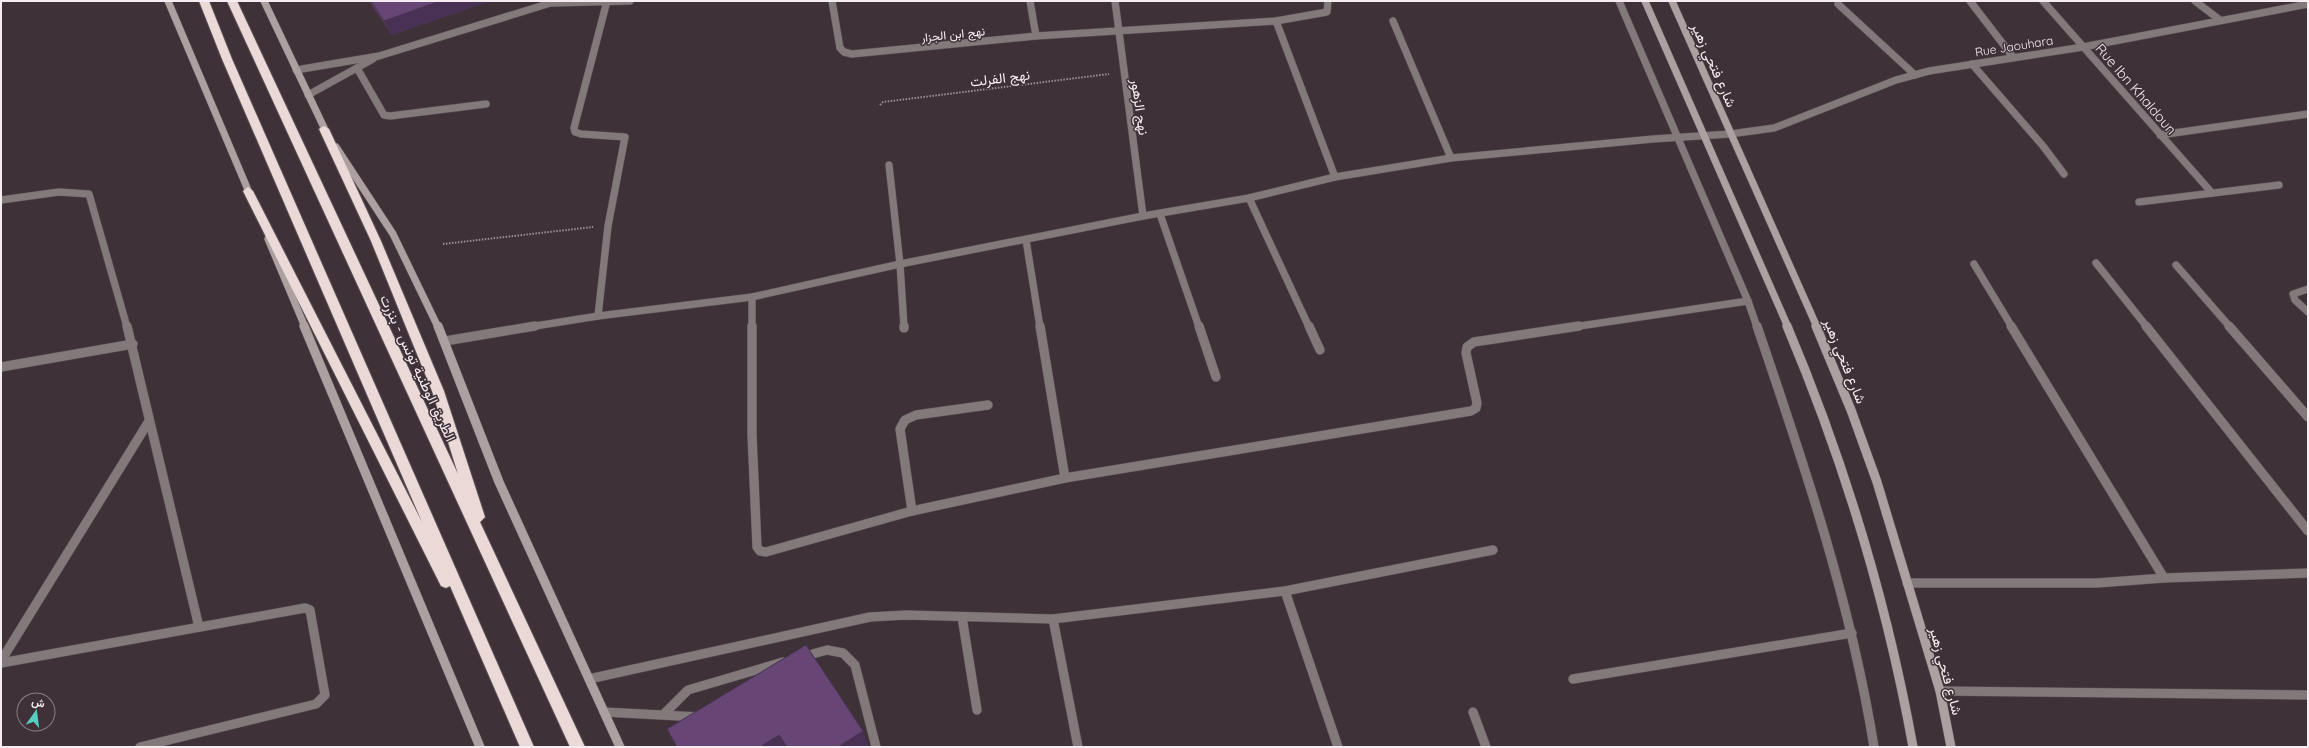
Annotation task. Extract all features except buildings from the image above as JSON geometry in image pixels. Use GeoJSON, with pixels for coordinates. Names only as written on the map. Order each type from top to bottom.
{"type":"FeatureCollection","features":[{"type":"Feature","properties":{"kind":"highway"},"geometry":{"type":"LineString","coordinates":[[204,1],[227,59],[527,747]]}},
{"type":"Feature","properties":{"kind":"highway","name":"الطريق الوطنية تونس - بنزرت"},"geometry":{"type":"LineString","coordinates":[[232,1],[578,747]]}},
{"type":"Feature","properties":{"kind":"highway"},"geometry":{"type":"LineString","coordinates":[[324,129],[376,241],[438,391],[493,564]]}},
{"type":"Feature","properties":{"kind":"highway"},"geometry":{"type":"LineString","coordinates":[[248,190],[503,694]]}},
{"type":"Feature","properties":{"kind":"main road"},"geometry":{"type":"LineString","coordinates":[[168,1],[480,747]]}},
{"type":"Feature","properties":{"kind":"main road"},"geometry":{"type":"LineString","coordinates":[[264,1],[324,129],[393,234],[445,341],[499,482],[620,747]]}},
{"type":"Feature","properties":{"kind":"main road"},"geometry":{"type":"LineString","coordinates":[[1645,1],[1703,136],[1740,216],[1806,372],[1830,434],[1875,581],[1904,690],[1913,747]]}},
{"type":"Feature","properties":{"kind":"main road","name":"شارع فتحي زهير"},"geometry":{"type":"LineString","coordinates":[[1672,1],[1730,134],[1804,296],[1851,410],[1877,482],[1940,691],[1951,747]]}},
{"type":"Feature","properties":{"kind":"street"},"geometry":{"type":"LineString","coordinates":[[296,70],[379,56],[555,2],[630,1]]}},
{"type":"Feature","properties":{"kind":"street","name":"نهج ابن الجزار"},"geometry":{"type":"LineString","coordinates":[[832,1],[840,48],[844,52],[852,54],[1036,36],[1276,21],[1326,12],[1329,5],[1328,1]]}},
{"type":"Feature","properties":{"kind":"street"},"geometry":{"type":"LineString","coordinates":[[1030,1],[1036,36]]}},
{"type":"Feature","properties":{"kind":"street","name":"نهج الزهور"},"geometry":{"type":"LineString","coordinates":[[1115,1],[1123,73],[1143,216]]}},
{"type":"Feature","properties":{"kind":"street"},"geometry":{"type":"LineString","coordinates":[[1619,1],[1679,137],[1748,301],[1808,480],[1852,633],[1864,684],[1874,747]]}},
{"type":"Feature","properties":{"kind":"street"},"geometry":{"type":"LineString","coordinates":[[1970,1],[2013,57]]}},
{"type":"Feature","properties":{"kind":"street","name":"Rue Ibn Khaldoun"},"geometry":{"type":"LineString","coordinates":[[2043,1],[2212,193]]}},
{"type":"Feature","properties":{"kind":"street"},"geometry":{"type":"LineString","coordinates":[[2195,1],[2220,20]]}},
{"type":"Feature","properties":{"kind":"street"},"geometry":{"type":"LineString","coordinates":[[598,316],[608,226],[625,137],[619,135],[581,134],[575,132],[574,128],[607,2]]}},
{"type":"Feature","properties":{"kind":"street"},"geometry":{"type":"LineString","coordinates":[[1838,4],[1915,75]]}},
{"type":"Feature","properties":{"kind":"street","name":"Rue Jaouhara"},"geometry":{"type":"LineString","coordinates":[[445,341],[598,316],[752,297],[900,264],[1143,216],[1249,198],[1335,177],[1451,158],[1679,137],[1730,134],[1774,128],[1790,123],[1896,80],[1915,75],[2013,57],[2083,47],[2308,4]]}},
{"type":"Feature","properties":{"kind":"street"},"geometry":{"type":"LineString","coordinates":[[1276,21],[1335,177]]}},
{"type":"Feature","properties":{"kind":"street"},"geometry":{"type":"LineString","coordinates":[[1393,21],[1451,158]]}},
{"type":"Feature","properties":{"kind":"street"},"geometry":{"type":"LineString","coordinates":[[308,95],[379,56]]}},
{"type":"Feature","properties":{"kind":"street"},"geometry":{"type":"LineString","coordinates":[[1972,64],[2043,146],[2064,174]]}},
{"type":"Feature","properties":{"kind":"street"},"geometry":{"type":"LineString","coordinates":[[357,68],[384,115],[390,116],[486,104]]}},
{"type":"Feature","properties":{"kind":"street"},"geometry":{"type":"LineString","coordinates":[[2160,135],[2308,114]]}},
{"type":"Feature","properties":{"kind":"street"},"geometry":{"type":"LineString","coordinates":[[889,165],[900,264],[904,328]]}},
{"type":"Feature","properties":{"kind":"street"},"geometry":{"type":"LineString","coordinates":[[2139,202],[2279,186]]}},
{"type":"Feature","properties":{"kind":"street"},"geometry":{"type":"LineString","coordinates":[[1,200],[69,191],[82,191],[90,194],[133,344],[149,421],[199,627]]}},
{"type":"Feature","properties":{"kind":"street"},"geometry":{"type":"LineString","coordinates":[[1249,198],[1320,350]]}},
{"type":"Feature","properties":{"kind":"street"},"geometry":{"type":"LineString","coordinates":[[1160,214],[1216,377]]}},
{"type":"Feature","properties":{"kind":"street"},"geometry":{"type":"LineString","coordinates":[[1026,240],[1065,478]]}},
{"type":"Feature","properties":{"kind":"street"},"geometry":{"type":"LineString","coordinates":[[2096,263],[2308,531]]}},
{"type":"Feature","properties":{"kind":"street"},"geometry":{"type":"LineString","coordinates":[[1974,264],[2164,578]]}},
{"type":"Feature","properties":{"kind":"street"},"geometry":{"type":"LineString","coordinates":[[2176,265],[2308,417]]}},
{"type":"Feature","properties":{"kind":"street"},"geometry":{"type":"LineString","coordinates":[[2308,289],[2293,294],[2295,300],[2308,312]]}},
{"type":"Feature","properties":{"kind":"street"},"geometry":{"type":"LineString","coordinates":[[752,297],[752,435],[756,547],[760,551],[766,552],[882,521],[912,511],[1065,478],[1471,411],[1476,408],[1477,403],[1466,353],[1467,347],[1474,342],[1748,301]]}},
{"type":"Feature","properties":{"kind":"street"},"geometry":{"type":"LineString","coordinates":[[1,367],[133,344]]}},
{"type":"Feature","properties":{"kind":"street"},"geometry":{"type":"LineString","coordinates":[[912,511],[900,429],[905,420],[916,415],[988,405]]}},
{"type":"Feature","properties":{"kind":"street"},"geometry":{"type":"LineString","coordinates":[[1,662],[149,421]]}},
{"type":"Feature","properties":{"kind":"street"},"geometry":{"type":"LineString","coordinates":[[589,679],[870,617],[1053,619],[1285,591],[1493,550]]}},
{"type":"Feature","properties":{"kind":"street"},"geometry":{"type":"LineString","coordinates":[[1907,583],[2097,583],[2164,578],[2308,573]]}},
{"type":"Feature","properties":{"kind":"street"},"geometry":{"type":"LineString","coordinates":[[1285,591],[1338,747]]}},
{"type":"Feature","properties":{"kind":"street"},"geometry":{"type":"LineString","coordinates":[[1,662],[308,608],[324,695],[316,704],[140,747]]}},
{"type":"Feature","properties":{"kind":"street"},"geometry":{"type":"LineString","coordinates":[[962,617],[977,710]]}},
{"type":"Feature","properties":{"kind":"street"},"geometry":{"type":"LineString","coordinates":[[1053,619],[1078,747]]}},
{"type":"Feature","properties":{"kind":"street"},"geometry":{"type":"LineString","coordinates":[[1573,678],[1852,633]]}},
{"type":"Feature","properties":{"kind":"street"},"geometry":{"type":"LineString","coordinates":[[664,714],[688,690],[827,650],[843,653],[855,665],[876,747]]}},
{"type":"Feature","properties":{"kind":"street"},"geometry":{"type":"LineString","coordinates":[[1940,691],[2308,695]]}},
{"type":"Feature","properties":{"kind":"street"},"geometry":{"type":"LineString","coordinates":[[604,712],[664,714],[710,719]]}},
{"type":"Feature","properties":{"kind":"street"},"geometry":{"type":"LineString","coordinates":[[1473,712],[1486,747]]}},
{"type":"Feature","properties":{"kind":"path","name":"نهج الفرلت"},"geometry":{"type":"LineString","coordinates":[[880,105],[883,102],[1123,73]]}},
{"type":"Feature","properties":{"kind":"path"},"geometry":{"type":"LineString","coordinates":[[443,244],[608,226]]}}]}
